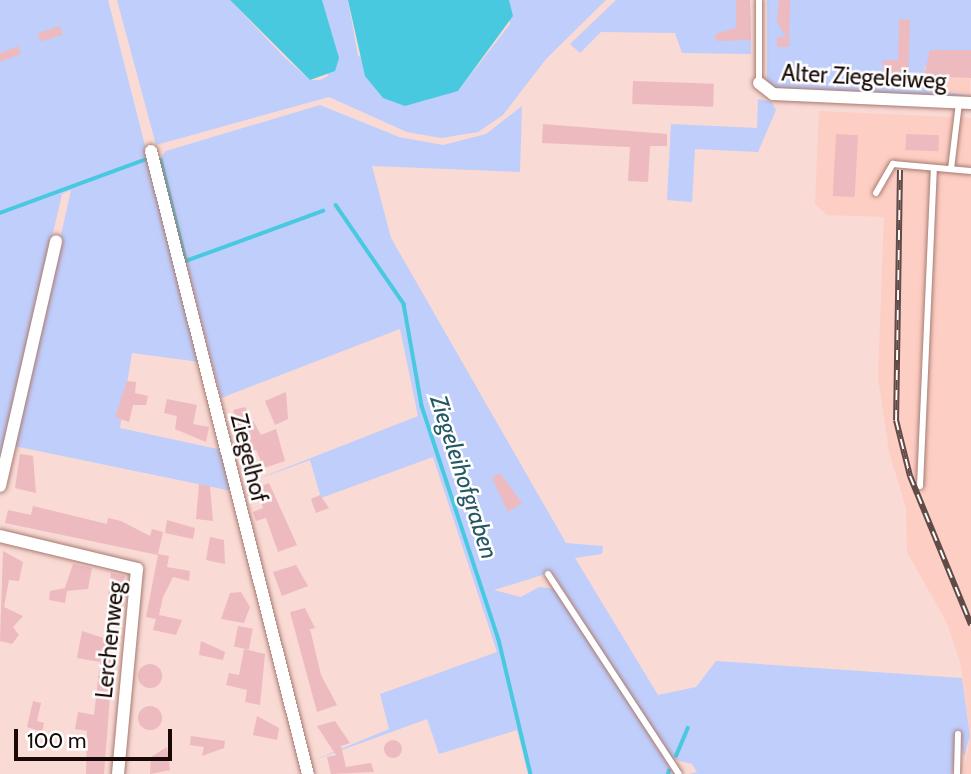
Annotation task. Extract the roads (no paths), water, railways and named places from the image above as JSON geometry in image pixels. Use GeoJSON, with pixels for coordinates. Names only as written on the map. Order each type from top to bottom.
{"type":"FeatureCollection","features":[{"type":"Feature","properties":{"kind":"street","name":"Alter Ziegeleiweg"},"geometry":{"type":"LineString","coordinates":[[759,83],[773,94],[965,103]]}},
{"type":"Feature","properties":{"kind":"street","name":"Ziegelhof"},"geometry":{"type":"LineString","coordinates":[[151,151],[307,774]]}},
{"type":"Feature","properties":{"kind":"street"},"geometry":{"type":"LineString","coordinates":[[0,486],[56,241]]}},
{"type":"Feature","properties":{"kind":"street","name":"Lerchenweg"},"geometry":{"type":"LineString","coordinates":[[0,536],[137,569],[118,774]]}},
{"type":"Feature","properties":{"kind":"lane","name":"Alter Ziegeleiweg"},"geometry":{"type":"LineString","coordinates":[[759,0],[759,83]]}},
{"type":"Feature","properties":{"kind":"lane"},"geometry":{"type":"LineString","coordinates":[[951,169],[965,103]]}},
{"type":"Feature","properties":{"kind":"lane"},"geometry":{"type":"LineString","coordinates":[[876,193],[893,164],[971,171]]}},
{"type":"Feature","properties":{"kind":"lane"},"geometry":{"type":"LineString","coordinates":[[920,486],[934,168]]}},
{"type":"Feature","properties":{"kind":"lane"},"geometry":{"type":"LineString","coordinates":[[548,574],[679,774]]}},
{"type":"Feature","properties":{"kind":"lane"},"geometry":{"type":"LineString","coordinates":[[957,774],[958,734]]}},
{"type":"Feature","properties":{"kind":"waterway","name":"Ziegeleihofgraben"},"geometry":{"type":"LineString","coordinates":[[0,213],[147,159]]}},
{"type":"Feature","properties":{"kind":"waterway","name":"Ziegeleihofgraben"},"geometry":{"type":"LineString","coordinates":[[161,160],[186,261],[323,211]]}},
{"type":"Feature","properties":{"kind":"waterway","name":"Ziegeleihofgraben"},"geometry":{"type":"LineString","coordinates":[[336,205],[404,304],[422,406],[499,640],[531,774]]}},
{"type":"Feature","properties":{"kind":"waterway"},"geometry":{"type":"LineString","coordinates":[[676,756],[688,728]]}},
{"type":"Feature","properties":{"kind":"railway"},"geometry":{"type":"LineString","coordinates":[[900,170],[896,420],[910,476],[971,625]]}}]}
